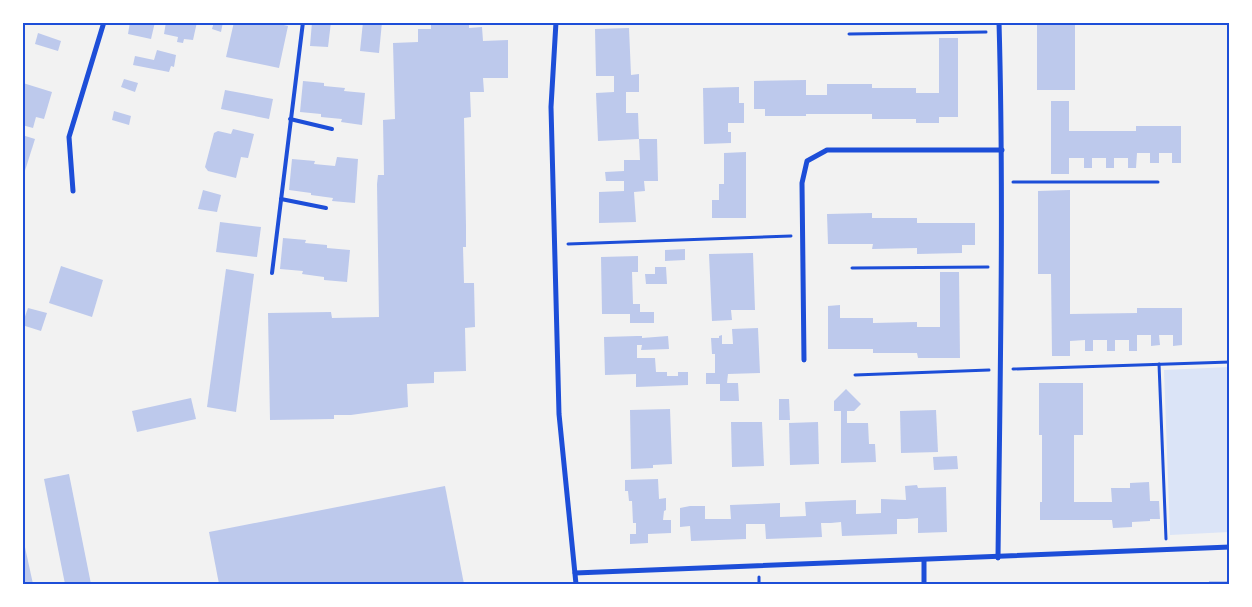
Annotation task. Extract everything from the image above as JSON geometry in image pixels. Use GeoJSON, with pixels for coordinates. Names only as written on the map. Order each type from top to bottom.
{"type":"FeatureCollection","features":[{"type":"Feature","properties":{"kind":"street"},"geometry":{"type":"LineString","coordinates":[[73,191],[69,137],[104,22]]}},
{"type":"Feature","properties":{"kind":"street"},"geometry":{"type":"LineString","coordinates":[[556,22],[551,107],[559,414],[576,584]]}},
{"type":"Feature","properties":{"kind":"street"},"geometry":{"type":"LineString","coordinates":[[998,558],[1002,267],[999,22]]}},
{"type":"Feature","properties":{"kind":"street"},"geometry":{"type":"LineString","coordinates":[[804,360],[802,183],[807,162],[827,150],[1002,150]]}},
{"type":"Feature","properties":{"kind":"street"},"geometry":{"type":"LineString","coordinates":[[575,573],[998,558],[1230,547]]}},
{"type":"Feature","properties":{"kind":"street"},"geometry":{"type":"LineString","coordinates":[[924,560],[924,584]]}},
{"type":"Feature","properties":{"kind":"lane"},"geometry":{"type":"LineString","coordinates":[[272,273],[303,22]]}},
{"type":"Feature","properties":{"kind":"lane"},"geometry":{"type":"LineString","coordinates":[[290,119],[332,129]]}},
{"type":"Feature","properties":{"kind":"lane"},"geometry":{"type":"LineString","coordinates":[[281,200],[326,208]]}},
{"type":"Feature","properties":{"kind":"path"},"geometry":{"type":"LineString","coordinates":[[849,34],[999,32]]}},
{"type":"Feature","properties":{"kind":"path"},"geometry":{"type":"LineString","coordinates":[[1000,182],[1158,182]]}},
{"type":"Feature","properties":{"kind":"path"},"geometry":{"type":"LineString","coordinates":[[555,245],[803,236]]}},
{"type":"Feature","properties":{"kind":"path"},"geometry":{"type":"LineString","coordinates":[[852,268],[1002,267]]}},
{"type":"Feature","properties":{"kind":"path"},"geometry":{"type":"LineString","coordinates":[[855,375],[1230,362]]}},
{"type":"Feature","properties":{"kind":"path"},"geometry":{"type":"LineString","coordinates":[[1159,364],[1167,550]]}},
{"type":"Feature","properties":{"kind":"shaded area"},"geometry":{"type":"Polygon","coordinates":[[[1229,367],[1229,532],[1170,535],[1164,370],[1229,367]]]}},
{"type":"Feature","properties":{"kind":"building"},"geometry":{"type":"Polygon","coordinates":[[[130,22],[155,22],[151,39],[128,34],[130,22]]]}},
{"type":"Feature","properties":{"kind":"building"},"geometry":{"type":"Polygon","coordinates":[[[166,22],[197,22],[193,40],[184,39],[183,43],[177,42],[178,37],[164,34],[166,22]]]}},
{"type":"Feature","properties":{"kind":"building"},"geometry":{"type":"Polygon","coordinates":[[[214,22],[223,22],[221,32],[212,29],[214,22]]]}},
{"type":"Feature","properties":{"kind":"building"},"geometry":{"type":"Polygon","coordinates":[[[234,22],[271,22],[288,26],[279,68],[226,57],[234,22]]]}},
{"type":"Feature","properties":{"kind":"building"},"geometry":{"type":"Polygon","coordinates":[[[312,22],[331,22],[328,47],[310,46],[312,22]]]}},
{"type":"Feature","properties":{"kind":"building"},"geometry":{"type":"Polygon","coordinates":[[[363,22],[382,22],[379,53],[360,51],[363,22]]]}},
{"type":"Feature","properties":{"kind":"building"},"geometry":{"type":"Polygon","coordinates":[[[431,22],[469,22],[469,28],[482,27],[483,41],[508,40],[508,78],[483,78],[484,92],[470,92],[471,117],[464,118],[466,247],[463,247],[464,283],[474,283],[475,327],[465,328],[466,371],[434,372],[434,383],[407,384],[408,407],[351,415],[334,415],[334,419],[270,420],[268,313],[331,312],[332,318],[379,317],[377,184],[378,175],[384,175],[383,120],[395,119],[393,43],[418,42],[418,29],[431,29],[431,22]]]}},
{"type":"Feature","properties":{"kind":"building"},"geometry":{"type":"Polygon","coordinates":[[[1037,22],[1075,22],[1075,90],[1037,90],[1037,22]]]}},
{"type":"Feature","properties":{"kind":"building"},"geometry":{"type":"Polygon","coordinates":[[[629,28],[631,75],[639,74],[639,92],[626,92],[626,113],[638,113],[639,139],[598,141],[596,93],[614,92],[614,76],[596,76],[595,29],[629,28]]]}},
{"type":"Feature","properties":{"kind":"building"},"geometry":{"type":"Polygon","coordinates":[[[38,33],[61,41],[58,51],[35,44],[38,33]]]}},
{"type":"Feature","properties":{"kind":"building"},"geometry":{"type":"Polygon","coordinates":[[[939,38],[958,38],[958,117],[939,117],[939,123],[916,123],[916,119],[872,119],[872,114],[765,116],[765,109],[754,109],[754,81],[806,80],[806,95],[827,95],[827,84],[872,84],[872,88],[916,88],[916,93],[939,93],[939,38]]]}},
{"type":"Feature","properties":{"kind":"building"},"geometry":{"type":"Polygon","coordinates":[[[157,50],[176,55],[174,67],[171,66],[169,72],[133,65],[135,56],[154,60],[157,50]]]}},
{"type":"Feature","properties":{"kind":"building"},"geometry":{"type":"Polygon","coordinates":[[[124,79],[138,83],[135,92],[121,87],[124,79]]]}},
{"type":"Feature","properties":{"kind":"building"},"geometry":{"type":"Polygon","coordinates":[[[303,81],[345,88],[344,91],[365,93],[362,125],[341,122],[342,119],[321,117],[321,114],[300,112],[303,81]]]}},
{"type":"Feature","properties":{"kind":"building"},"geometry":{"type":"Polygon","coordinates":[[[23,83],[52,92],[44,119],[36,117],[33,128],[22,125],[23,83]]]}},
{"type":"Feature","properties":{"kind":"building"},"geometry":{"type":"Polygon","coordinates":[[[739,87],[739,103],[744,103],[744,123],[728,123],[728,132],[731,132],[731,143],[704,144],[703,88],[739,87]]]}},
{"type":"Feature","properties":{"kind":"building"},"geometry":{"type":"Polygon","coordinates":[[[225,90],[273,99],[269,119],[221,109],[225,90]]]}},
{"type":"Feature","properties":{"kind":"building"},"geometry":{"type":"Polygon","coordinates":[[[1051,101],[1069,101],[1069,131],[1136,131],[1136,126],[1181,126],[1181,163],[1172,163],[1172,153],[1159,153],[1159,163],[1150,163],[1150,153],[1137,153],[1136,168],[1128,168],[1128,158],[1114,158],[1114,168],[1106,168],[1106,158],[1092,158],[1092,168],[1084,168],[1084,158],[1069,158],[1069,174],[1051,174],[1051,101]]]}},
{"type":"Feature","properties":{"kind":"building"},"geometry":{"type":"Polygon","coordinates":[[[114,111],[131,116],[129,125],[112,120],[114,111]]]}},
{"type":"Feature","properties":{"kind":"building"},"geometry":{"type":"Polygon","coordinates":[[[233,129],[254,134],[248,158],[241,157],[236,178],[208,171],[205,167],[214,133],[218,131],[231,134],[233,129]]]}},
{"type":"Feature","properties":{"kind":"building"},"geometry":{"type":"Polygon","coordinates":[[[22,135],[35,139],[23,177],[22,177],[22,135]]]}},
{"type":"Feature","properties":{"kind":"building"},"geometry":{"type":"Polygon","coordinates":[[[639,139],[657,139],[658,181],[644,181],[645,191],[634,192],[636,222],[599,223],[599,192],[624,191],[624,181],[606,181],[605,172],[624,171],[624,160],[640,160],[639,139]]]}},
{"type":"Feature","properties":{"kind":"building"},"geometry":{"type":"Polygon","coordinates":[[[746,152],[746,218],[712,218],[712,200],[719,200],[719,184],[724,184],[724,153],[746,152]]]}},
{"type":"Feature","properties":{"kind":"building"},"geometry":{"type":"Polygon","coordinates":[[[337,157],[358,159],[355,203],[332,201],[333,198],[289,190],[292,159],[315,161],[314,164],[335,166],[337,157]]]}},
{"type":"Feature","properties":{"kind":"building"},"geometry":{"type":"Polygon","coordinates":[[[203,190],[221,195],[217,212],[198,209],[203,190]]]}},
{"type":"Feature","properties":{"kind":"building"},"geometry":{"type":"Polygon","coordinates":[[[1070,190],[1070,314],[1137,313],[1137,308],[1182,308],[1182,345],[1173,346],[1173,335],[1159,335],[1160,345],[1151,346],[1151,335],[1137,335],[1137,351],[1129,351],[1129,340],[1115,340],[1115,351],[1107,351],[1107,340],[1093,340],[1093,351],[1085,351],[1085,340],[1070,341],[1070,356],[1052,356],[1051,274],[1038,274],[1038,191],[1070,190]]]}},
{"type":"Feature","properties":{"kind":"building"},"geometry":{"type":"Polygon","coordinates":[[[872,213],[872,218],[917,218],[917,223],[975,223],[975,245],[962,245],[962,253],[917,254],[917,248],[872,249],[873,244],[828,244],[827,214],[872,213]]]}},
{"type":"Feature","properties":{"kind":"building"},"geometry":{"type":"Polygon","coordinates":[[[220,222],[261,227],[257,257],[216,252],[220,222]]]}},
{"type":"Feature","properties":{"kind":"building"},"geometry":{"type":"Polygon","coordinates":[[[283,238],[306,240],[305,243],[327,245],[327,248],[350,250],[347,282],[324,280],[324,277],[302,274],[303,271],[280,269],[283,238]]]}},
{"type":"Feature","properties":{"kind":"building"},"geometry":{"type":"Polygon","coordinates":[[[685,249],[685,260],[665,261],[665,250],[685,249]]]}},
{"type":"Feature","properties":{"kind":"building"},"geometry":{"type":"Polygon","coordinates":[[[753,253],[755,310],[731,310],[732,320],[712,321],[709,254],[753,253]]]}},
{"type":"Feature","properties":{"kind":"building"},"geometry":{"type":"Polygon","coordinates":[[[638,256],[638,272],[632,272],[633,304],[640,304],[640,312],[654,312],[654,323],[630,323],[630,314],[602,314],[601,257],[638,256]]]}},
{"type":"Feature","properties":{"kind":"building"},"geometry":{"type":"Polygon","coordinates":[[[61,266],[103,280],[92,317],[49,303],[61,266]]]}},
{"type":"Feature","properties":{"kind":"building"},"geometry":{"type":"Polygon","coordinates":[[[655,267],[666,267],[667,284],[646,284],[645,274],[655,274],[655,267]]]}},
{"type":"Feature","properties":{"kind":"building"},"geometry":{"type":"Polygon","coordinates":[[[226,269],[254,274],[236,412],[207,407],[226,269]]]}},
{"type":"Feature","properties":{"kind":"building"},"geometry":{"type":"Polygon","coordinates":[[[940,272],[959,272],[960,358],[918,358],[917,353],[873,353],[873,349],[828,349],[828,306],[840,305],[840,318],[873,318],[873,323],[917,322],[917,327],[940,327],[940,272]]]}},
{"type":"Feature","properties":{"kind":"building"},"geometry":{"type":"Polygon","coordinates":[[[28,308],[47,313],[41,331],[22,325],[28,308]]]}},
{"type":"Feature","properties":{"kind":"building"},"geometry":{"type":"Polygon","coordinates":[[[758,328],[760,373],[728,374],[727,383],[738,383],[739,401],[720,401],[720,384],[706,384],[706,373],[715,373],[715,354],[712,354],[711,338],[719,338],[722,335],[722,344],[733,344],[732,329],[758,328]]]}},
{"type":"Feature","properties":{"kind":"building"},"geometry":{"type":"Polygon","coordinates":[[[642,336],[642,338],[668,336],[669,349],[641,350],[642,345],[637,345],[637,358],[655,358],[656,372],[667,372],[667,376],[678,376],[678,372],[688,372],[688,385],[636,387],[636,374],[605,375],[604,337],[642,336]]]}},
{"type":"Feature","properties":{"kind":"building"},"geometry":{"type":"Polygon","coordinates":[[[1039,383],[1083,383],[1083,435],[1074,435],[1074,502],[1112,502],[1111,488],[1130,488],[1130,483],[1149,482],[1150,501],[1159,501],[1160,519],[1132,522],[1132,527],[1113,528],[1112,520],[1040,520],[1040,502],[1042,502],[1042,435],[1039,435],[1039,383]]]}},
{"type":"Feature","properties":{"kind":"building"},"geometry":{"type":"Polygon","coordinates":[[[846,389],[861,404],[854,411],[847,411],[847,423],[868,423],[869,444],[875,444],[876,462],[841,463],[841,411],[834,411],[834,401],[846,389]]]}},
{"type":"Feature","properties":{"kind":"building"},"geometry":{"type":"Polygon","coordinates":[[[191,398],[196,419],[137,432],[132,411],[191,398]]]}},
{"type":"Feature","properties":{"kind":"building"},"geometry":{"type":"Polygon","coordinates":[[[779,399],[789,399],[790,420],[779,420],[779,399]]]}},
{"type":"Feature","properties":{"kind":"building"},"geometry":{"type":"Polygon","coordinates":[[[670,409],[672,464],[653,465],[653,468],[631,469],[630,410],[670,409]]]}},
{"type":"Feature","properties":{"kind":"building"},"geometry":{"type":"Polygon","coordinates":[[[936,410],[938,452],[901,453],[900,411],[936,410]]]}},
{"type":"Feature","properties":{"kind":"building"},"geometry":{"type":"Polygon","coordinates":[[[731,422],[762,422],[764,466],[732,467],[731,422]]]}},
{"type":"Feature","properties":{"kind":"building"},"geometry":{"type":"Polygon","coordinates":[[[818,422],[819,464],[790,465],[789,423],[818,422]]]}},
{"type":"Feature","properties":{"kind":"building"},"geometry":{"type":"Polygon","coordinates":[[[957,456],[958,469],[934,470],[933,457],[957,456]]]}},
{"type":"Feature","properties":{"kind":"building"},"geometry":{"type":"Polygon","coordinates":[[[69,474],[91,584],[65,584],[44,479],[69,474]]]}},
{"type":"Feature","properties":{"kind":"building"},"geometry":{"type":"Polygon","coordinates":[[[658,479],[659,499],[666,498],[666,510],[664,511],[663,520],[671,520],[671,533],[648,534],[648,543],[630,544],[630,534],[636,534],[636,523],[633,523],[632,501],[629,501],[628,491],[625,491],[625,480],[658,479]]]}},
{"type":"Feature","properties":{"kind":"building"},"geometry":{"type":"Polygon","coordinates":[[[917,485],[918,488],[946,487],[947,532],[918,533],[918,518],[897,519],[897,534],[842,536],[841,522],[821,523],[822,537],[766,539],[765,524],[746,524],[746,539],[691,541],[690,526],[680,527],[680,508],[690,506],[705,506],[705,519],[731,519],[730,505],[780,503],[780,517],[806,516],[805,502],[856,500],[856,514],[881,513],[881,499],[906,500],[905,486],[917,485]]]}},
{"type":"Feature","properties":{"kind":"building"},"geometry":{"type":"Polygon","coordinates":[[[445,486],[464,584],[219,584],[209,532],[445,486]]]}},
{"type":"Feature","properties":{"kind":"building"},"geometry":{"type":"Polygon","coordinates":[[[23,538],[33,584],[22,584],[23,538]]]}},
{"type":"Feature","properties":{"kind":"building"},"geometry":{"type":"Polygon","coordinates":[[[1209,581],[1230,581],[1230,584],[1209,584],[1209,581]]]}},
{"type":"Feature","properties":{"kind":"building"},"geometry":{"type":"Polygon","coordinates":[[[1176,582],[1176,584],[1158,584],[1158,583],[1176,582]]]}}]}
